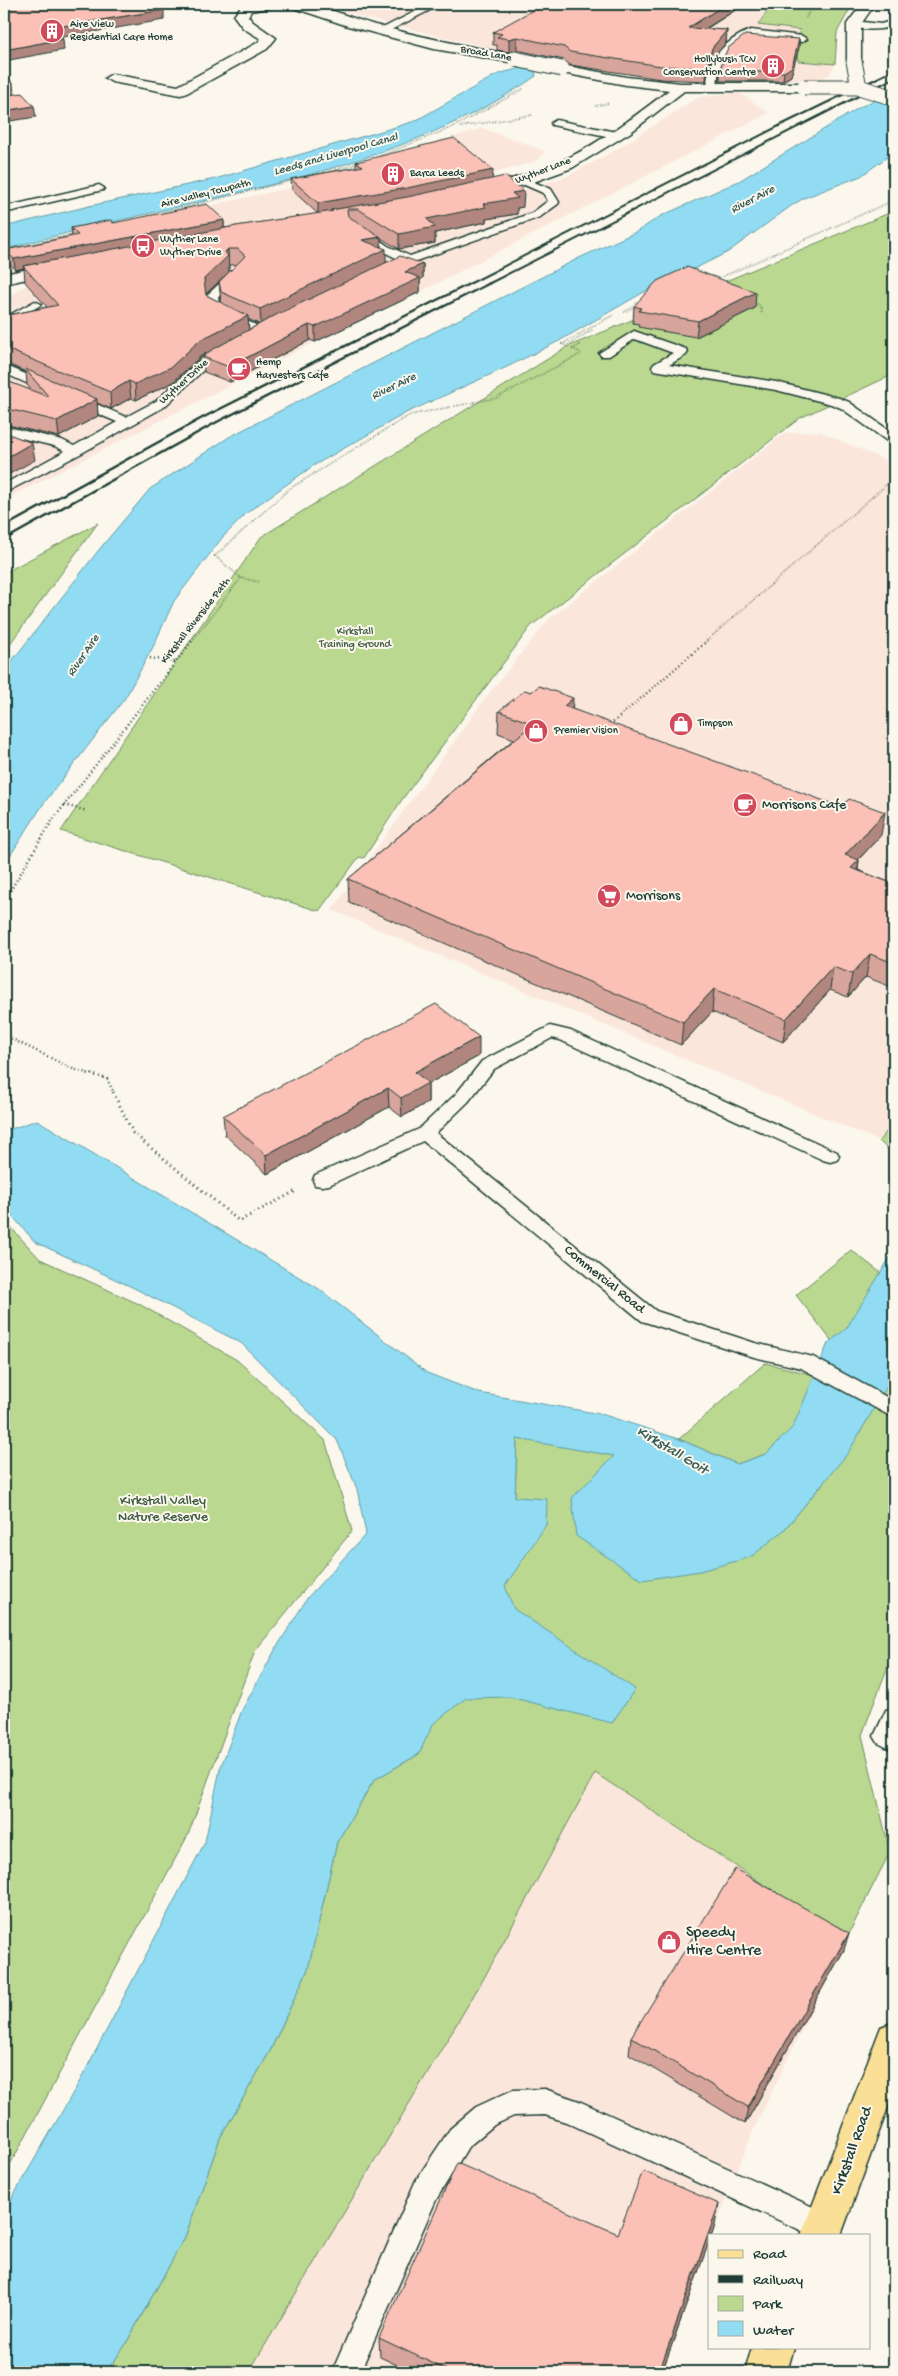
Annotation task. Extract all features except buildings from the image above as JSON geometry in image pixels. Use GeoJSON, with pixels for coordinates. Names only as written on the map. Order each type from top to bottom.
{"type":"FeatureCollection","features":[{"type":"Feature","properties":{"kind":"main road","name":"Kirkstall Road"},"geometry":{"type":"LineString","coordinates":[[823,2231],[894,2040]]}},
{"type":"Feature","properties":{"kind":"main road"},"geometry":{"type":"LineString","coordinates":[[766,2372],[773,2348]]}},
{"type":"Feature","properties":{"kind":"street"},"geometry":{"type":"LineString","coordinates":[[180,91],[262,46],[269,38],[248,25],[241,16],[247,8],[268,4]]}},
{"type":"Feature","properties":{"kind":"street","name":"Broad Lane"},"geometry":{"type":"LineString","coordinates":[[296,4],[439,46],[626,81],[681,87]]}},
{"type":"Feature","properties":{"kind":"street"},"geometry":{"type":"LineString","coordinates":[[859,87],[854,61],[854,24],[868,4]]}},
{"type":"Feature","properties":{"kind":"street"},"geometry":{"type":"LineString","coordinates":[[112,78],[198,95]]}},
{"type":"Feature","properties":{"kind":"street"},"geometry":{"type":"LineString","coordinates":[[681,87],[859,87],[894,98]]}},
{"type":"Feature","properties":{"kind":"street","name":"Wyther Lane"},"geometry":{"type":"LineString","coordinates":[[466,194],[524,181],[592,150],[640,119],[681,87]]}},
{"type":"Feature","properties":{"kind":"street"},"geometry":{"type":"LineString","coordinates":[[4,279],[80,264]]}},
{"type":"Feature","properties":{"kind":"lane"},"geometry":{"type":"LineString","coordinates":[[382,30],[437,4]]}},
{"type":"Feature","properties":{"kind":"lane"},"geometry":{"type":"LineString","coordinates":[[854,24],[881,27],[894,22]]}},
{"type":"Feature","properties":{"kind":"lane"},"geometry":{"type":"LineString","coordinates":[[712,87],[714,66],[724,51],[751,33],[802,39]]}},
{"type":"Feature","properties":{"kind":"lane"},"geometry":{"type":"LineString","coordinates":[[556,122],[616,135]]}},
{"type":"Feature","properties":{"kind":"lane"},"geometry":{"type":"LineString","coordinates":[[379,274],[410,260],[536,215],[554,202],[547,191],[524,181]]}},
{"type":"Feature","properties":{"kind":"lane"},"geometry":{"type":"LineString","coordinates":[[4,210],[99,188]]}},
{"type":"Feature","properties":{"kind":"lane"},"geometry":{"type":"LineString","coordinates":[[353,228],[384,248],[410,260]]}},
{"type":"Feature","properties":{"kind":"lane","name":"Wyther Drive"},"geometry":{"type":"LineString","coordinates":[[4,489],[160,404],[206,360],[266,328],[215,311],[212,296],[238,272],[234,268]]}},
{"type":"Feature","properties":{"kind":"lane"},"geometry":{"type":"LineString","coordinates":[[4,323],[35,304]]}},
{"type":"Feature","properties":{"kind":"lane"},"geometry":{"type":"LineString","coordinates":[[605,353],[634,335],[682,352],[658,367],[776,386],[836,401],[892,435]]}},
{"type":"Feature","properties":{"kind":"lane"},"geometry":{"type":"LineString","coordinates":[[4,369],[127,422]]}},
{"type":"Feature","properties":{"kind":"lane"},"geometry":{"type":"LineString","coordinates":[[4,430],[58,443],[76,451]]}},
{"type":"Feature","properties":{"kind":"lane"},"geometry":{"type":"LineString","coordinates":[[322,1180],[424,1133],[462,1098],[488,1065],[550,1032],[565,1035],[830,1156]]}},
{"type":"Feature","properties":{"kind":"lane","name":"Commercial Road"},"geometry":{"type":"LineString","coordinates":[[424,1133],[649,1316],[754,1350],[806,1362],[892,1408]]}},
{"type":"Feature","properties":{"kind":"lane"},"geometry":{"type":"LineString","coordinates":[[894,1717],[886,1736],[894,1741]]}},
{"type":"Feature","properties":{"kind":"lane"},"geometry":{"type":"LineString","coordinates":[[346,2372],[426,2190],[459,2138],[485,2116],[514,2103],[545,2102],[570,2110],[823,2231]]}},
{"type":"Feature","properties":{"kind":"path"},"geometry":{"type":"LineString","coordinates":[[377,157],[456,127],[488,112],[529,85]]}},
{"type":"Feature","properties":{"kind":"path","name":"Aire Valley Towpath"},"geometry":{"type":"LineString","coordinates":[[142,217],[368,160]]}},
{"type":"Feature","properties":{"kind":"path"},"geometry":{"type":"LineString","coordinates":[[708,283],[894,200]]}},
{"type":"Feature","properties":{"kind":"path"},"geometry":{"type":"LineString","coordinates":[[29,245],[77,233]]}},
{"type":"Feature","properties":{"kind":"path"},"geometry":{"type":"LineString","coordinates":[[753,301],[760,306],[762,314]]}},
{"type":"Feature","properties":{"kind":"path"},"geometry":{"type":"LineString","coordinates":[[567,342],[613,315],[607,312]]}},
{"type":"Feature","properties":{"kind":"path","name":"Kirkstall Riverside Path"},"geometry":{"type":"LineString","coordinates":[[4,901],[52,821],[241,578],[215,556],[289,489],[410,416],[496,398],[582,353]]}},
{"type":"Feature","properties":{"kind":"path"},"geometry":{"type":"LineString","coordinates":[[608,727],[894,478]]}},
{"type":"Feature","properties":{"kind":"path"},"geometry":{"type":"LineString","coordinates":[[241,578],[260,582]]}},
{"type":"Feature","properties":{"kind":"path"},"geometry":{"type":"LineString","coordinates":[[150,658],[175,662]]}},
{"type":"Feature","properties":{"kind":"path"},"geometry":{"type":"LineString","coordinates":[[64,805],[87,811]]}},
{"type":"Feature","properties":{"kind":"path"},"geometry":{"type":"LineString","coordinates":[[4,1035],[73,1069],[108,1079],[134,1132],[239,1221],[322,1180]]}},
{"type":"Feature","properties":{"kind":"shaded area"},"geometry":{"type":"Polygon","coordinates":[[[322,4],[621,4],[531,58],[368,19],[322,4]]]}},
{"type":"Feature","properties":{"kind":"shaded area"},"geometry":{"type":"Polygon","coordinates":[[[679,4],[772,4],[759,25],[800,30],[795,46],[798,61],[835,64],[830,74],[819,80],[725,80],[665,73],[659,79],[572,66],[679,4]]]}},
{"type":"Feature","properties":{"kind":"shaded area"},"geometry":{"type":"Polygon","coordinates":[[[739,92],[769,113],[420,292],[315,342],[4,500],[4,300],[25,286],[219,246],[504,197],[567,176],[614,151],[697,98],[739,92]]]}},
{"type":"Feature","properties":{"kind":"shaded area"},"geometry":{"type":"Polygon","coordinates":[[[482,128],[545,151],[539,160],[486,176],[370,205],[224,230],[4,274],[4,256],[68,238],[289,188],[375,164],[482,128]]]}},
{"type":"Feature","properties":{"kind":"shaded area"},"geometry":{"type":"Polygon","coordinates":[[[819,431],[894,464],[894,1122],[879,1141],[332,910],[487,696],[549,619],[785,433],[819,431]]]}},
{"type":"Feature","properties":{"kind":"shaded area"},"geometry":{"type":"Polygon","coordinates":[[[595,1772],[846,1939],[753,2131],[712,2234],[708,2234],[662,2372],[249,2372],[484,1978],[595,1772]]]}},
{"type":"Feature","properties":{"kind":"green space"},"geometry":{"type":"Polygon","coordinates":[[[772,4],[853,4],[837,32],[835,64],[798,61],[795,46],[800,30],[758,25],[772,4]]]}},
{"type":"Feature","properties":{"kind":"green space","name":"Kirkstall Training Ground"},"geometry":{"type":"Polygon","coordinates":[[[894,211],[894,374],[800,418],[531,626],[401,801],[364,858],[359,857],[319,911],[61,831],[261,537],[567,347],[894,211]]]}},
{"type":"Feature","properties":{"kind":"green space"},"geometry":{"type":"Polygon","coordinates":[[[98,523],[4,652],[4,573],[98,523]]]}},
{"type":"Feature","properties":{"kind":"green space"},"geometry":{"type":"Polygon","coordinates":[[[894,1122],[894,1155],[879,1141],[894,1122]]]}},
{"type":"Feature","properties":{"kind":"green space","name":"Kirkstall Valley Nature Reserve"},"geometry":{"type":"Polygon","coordinates":[[[4,1220],[40,1259],[139,1304],[237,1360],[325,1440],[352,1531],[255,1651],[188,1835],[4,2176],[4,1220]]]}},
{"type":"Feature","properties":{"kind":"green space"},"geometry":{"type":"Polygon","coordinates":[[[851,1250],[894,1283],[894,1650],[862,1735],[890,1852],[846,1939],[595,1773],[484,1978],[249,2372],[106,2372],[124,2347],[185,2237],[220,2138],[270,2051],[308,1969],[337,1842],[374,1780],[419,1754],[515,1498],[517,1438],[615,1456],[572,1498],[784,1530],[824,1482],[766,1454],[737,1464],[679,1439],[765,1363],[814,1375],[831,1340],[796,1295],[851,1250]]]}},
{"type":"Feature","properties":{"kind":"water","name":"Leeds and Liverpool Canal"},"geometry":{"type":"Polygon","coordinates":[[[570,33],[559,58],[535,72],[536,76],[477,111],[413,140],[347,163],[279,183],[71,232],[4,250],[4,227],[89,206],[215,179],[415,121],[496,75],[530,64],[535,60],[531,58],[570,33]]]}},
{"type":"Feature","properties":{"kind":"water","name":"River Aire"},"geometry":{"type":"Polygon","coordinates":[[[894,91],[894,152],[861,176],[804,198],[728,252],[692,270],[672,276],[559,341],[406,413],[313,466],[249,511],[222,538],[174,601],[153,647],[125,698],[44,803],[4,865],[4,671],[102,546],[150,489],[229,437],[579,258],[636,232],[661,216],[739,181],[862,106],[894,91]]]}},
{"type":"Feature","properties":{"kind":"water","name":"Kirkstall Goit"},"geometry":{"type":"Polygon","coordinates":[[[37,1120],[319,1289],[427,1373],[479,1393],[601,1414],[679,1439],[737,1464],[766,1454],[793,1427],[828,1343],[846,1329],[894,1251],[894,1328],[888,1341],[893,1376],[848,1453],[784,1530],[751,1557],[700,1571],[642,1580],[576,1536],[572,1498],[614,1456],[517,1439],[515,1497],[547,1499],[546,1525],[505,1586],[514,1609],[635,1689],[612,1723],[510,1697],[466,1698],[433,1724],[419,1754],[374,1780],[337,1842],[308,1969],[270,2051],[220,2138],[185,2237],[124,2347],[106,2372],[4,2372],[4,2212],[81,2079],[205,1842],[220,1769],[242,1710],[275,1650],[308,1597],[366,1534],[357,1489],[337,1440],[241,1343],[134,1288],[35,1242],[7,1210],[4,1205],[4,1127],[11,1129],[37,1120]]]}},
{"type":"Feature","properties":{"kind":"railway"},"geometry":{"type":"LineString","coordinates":[[469,284],[781,125],[894,70]]}},
{"type":"Feature","properties":{"kind":"railway"},"geometry":{"type":"LineString","coordinates":[[488,284],[894,78]]}},
{"type":"Feature","properties":{"kind":"railway"},"geometry":{"type":"LineString","coordinates":[[4,527],[204,417],[471,283]]}},
{"type":"Feature","properties":{"kind":"railway"},"geometry":{"type":"LineString","coordinates":[[4,540],[217,422],[490,283]]}},
{"type":"Feature","properties":{"kind":"place","name":"Aire View Residential Care Home"},"geometry":{"type":"Point","coordinates":[52,31]}},
{"type":"Feature","properties":{"kind":"place","name":"Hollybush TCV Conservation Centre"},"geometry":{"type":"Point","coordinates":[773,66]}},
{"type":"Feature","properties":{"kind":"place","name":"Barca Leeds"},"geometry":{"type":"Point","coordinates":[393,174]}},
{"type":"Feature","properties":{"kind":"place","name":"Wyther Lane Wyther Drive"},"geometry":{"type":"Point","coordinates":[143,246]}},
{"type":"Feature","properties":{"kind":"place","name":"Hemp Harvesters Cafe"},"geometry":{"type":"Point","coordinates":[239,369]}},
{"type":"Feature","properties":{"kind":"place","name":"Timpson"},"geometry":{"type":"Point","coordinates":[681,724]}},
{"type":"Feature","properties":{"kind":"place","name":"Premier Vision"},"geometry":{"type":"Point","coordinates":[536,731]}},
{"type":"Feature","properties":{"kind":"place","name":"Morrisons Cafe"},"geometry":{"type":"Point","coordinates":[745,805]}},
{"type":"Feature","properties":{"kind":"place","name":"Morrisons"},"geometry":{"type":"Point","coordinates":[609,896]}},
{"type":"Feature","properties":{"kind":"place","name":"Speedy Hire Centre"},"geometry":{"type":"Point","coordinates":[669,1942]}}]}
